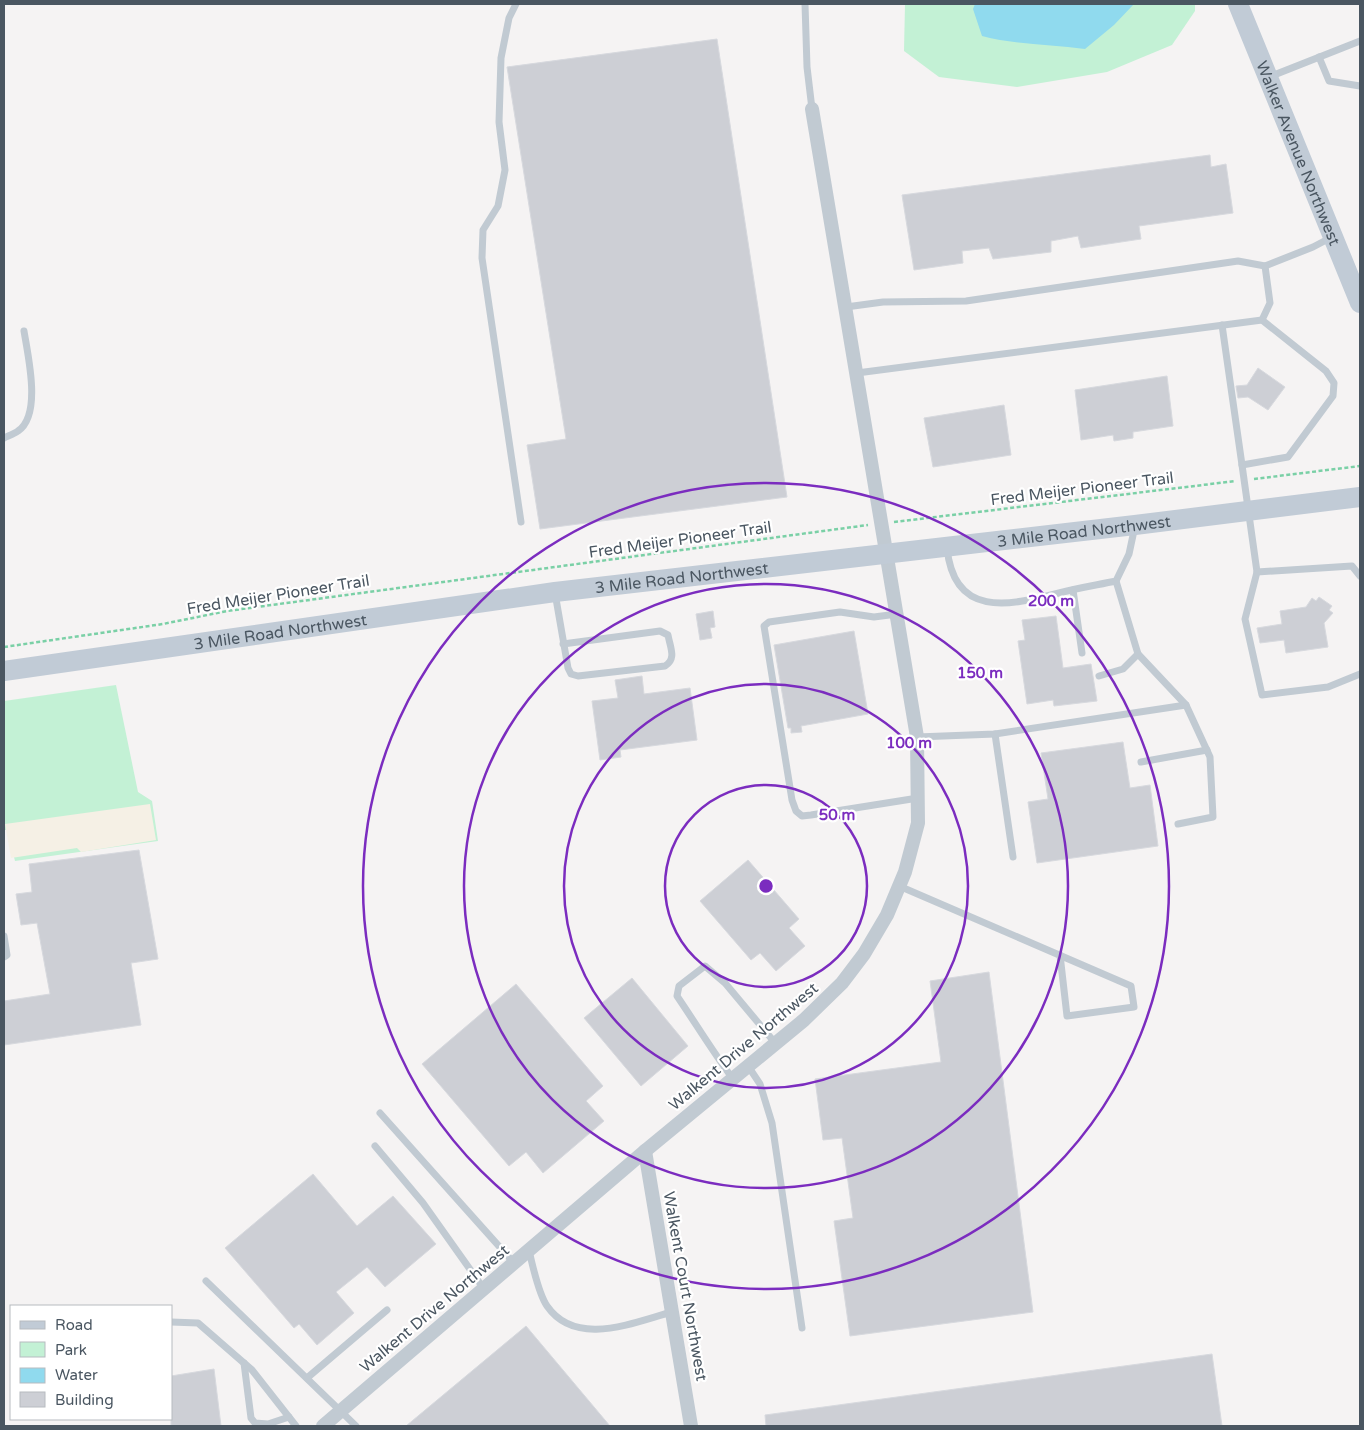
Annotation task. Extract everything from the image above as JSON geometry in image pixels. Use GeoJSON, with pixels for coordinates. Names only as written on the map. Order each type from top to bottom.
{"type":"FeatureCollection","features":[{"type":"Feature","properties":{"kind":"main road","name":"Walker Avenue Northwest"},"geometry":{"type":"LineString","coordinates":[[1238,4],[1360,303]]}},
{"type":"Feature","properties":{"kind":"main road","name":"3 Mile Road Northwest"},"geometry":{"type":"LineString","coordinates":[[4,670],[555,592],[1360,497]]}},
{"type":"Feature","properties":{"kind":"street","name":"Walkent Drive Northwest"},"geometry":{"type":"LineString","coordinates":[[323,1426],[645,1151],[804,1020],[842,983],[864,954],[887,916],[899,886],[918,823],[917,737],[883,523],[812,109]]}},
{"type":"Feature","properties":{"kind":"street","name":"Walkent Court Northwest"},"geometry":{"type":"LineString","coordinates":[[645,1151],[691,1426]]}},
{"type":"Feature","properties":{"kind":"lane"},"geometry":{"type":"LineString","coordinates":[[516,4],[509,18],[501,58],[499,122],[505,170],[498,206],[484,230],[482,258],[521,522]]}},
{"type":"Feature","properties":{"kind":"lane"},"geometry":{"type":"LineString","coordinates":[[805,4],[807,67],[812,109]]}},
{"type":"Feature","properties":{"kind":"lane"},"geometry":{"type":"LineString","coordinates":[[1268,77],[1360,41]]}},
{"type":"Feature","properties":{"kind":"lane"},"geometry":{"type":"LineString","coordinates":[[1319,57],[1329,82],[1360,86]]}},
{"type":"Feature","properties":{"kind":"lane"},"geometry":{"type":"LineString","coordinates":[[846,307],[882,302],[966,301],[1238,261],[1265,266],[1313,247],[1334,236]]}},
{"type":"Feature","properties":{"kind":"lane"},"geometry":{"type":"LineString","coordinates":[[1262,320],[1270,303],[1265,266]]}},
{"type":"Feature","properties":{"kind":"lane"},"geometry":{"type":"LineString","coordinates":[[857,373],[1262,320],[1326,371],[1334,383],[1333,396],[1288,457],[1242,465]]}},
{"type":"Feature","properties":{"kind":"lane"},"geometry":{"type":"LineString","coordinates":[[1222,325],[1257,572],[1245,619],[1262,695],[1328,687],[1360,674]]}},
{"type":"Feature","properties":{"kind":"lane"},"geometry":{"type":"LineString","coordinates":[[4,438],[19,431],[30,414],[31,380],[24,331]]}},
{"type":"Feature","properties":{"kind":"lane"},"geometry":{"type":"LineString","coordinates":[[1135,525],[1130,554],[1116,581],[1138,654],[1186,705],[1210,757],[1213,817],[1178,824]]}},
{"type":"Feature","properties":{"kind":"lane"},"geometry":{"type":"LineString","coordinates":[[947,547],[949,568],[960,587],[974,598],[994,603],[1015,603],[1116,581]]}},
{"type":"Feature","properties":{"kind":"lane"},"geometry":{"type":"LineString","coordinates":[[1257,572],[1352,566],[1360,576]]}},
{"type":"Feature","properties":{"kind":"lane"},"geometry":{"type":"LineString","coordinates":[[1073,590],[1082,653]]}},
{"type":"Feature","properties":{"kind":"lane"},"geometry":{"type":"LineString","coordinates":[[555,592],[563,644],[570,674],[578,676],[665,666],[671,663],[673,657],[668,635],[660,631],[563,644]]}},
{"type":"Feature","properties":{"kind":"lane"},"geometry":{"type":"LineString","coordinates":[[898,614],[874,617],[840,612],[769,622],[764,626],[792,800],[796,811],[802,816],[918,798]]}},
{"type":"Feature","properties":{"kind":"lane"},"geometry":{"type":"LineString","coordinates":[[1099,676],[1123,669],[1138,654]]}},
{"type":"Feature","properties":{"kind":"lane"},"geometry":{"type":"LineString","coordinates":[[917,737],[996,734],[1186,705]]}},
{"type":"Feature","properties":{"kind":"lane"},"geometry":{"type":"LineString","coordinates":[[996,734],[1013,858]]}},
{"type":"Feature","properties":{"kind":"lane"},"geometry":{"type":"LineString","coordinates":[[1141,762],[1206,750]]}},
{"type":"Feature","properties":{"kind":"lane"},"geometry":{"type":"LineString","coordinates":[[899,886],[1060,955],[1131,986],[1134,1007],[1067,1016],[1060,955]]}},
{"type":"Feature","properties":{"kind":"lane"},"geometry":{"type":"LineString","coordinates":[[4,936],[6,955],[4,957]]}},
{"type":"Feature","properties":{"kind":"lane"},"geometry":{"type":"LineString","coordinates":[[733,1079],[703,1038],[699,1028],[678,996],[678,986],[689,976],[705,966],[725,983],[776,1044]]}},
{"type":"Feature","properties":{"kind":"lane"},"geometry":{"type":"LineString","coordinates":[[748,1066],[760,1084],[772,1123],[802,1328]]}},
{"type":"Feature","properties":{"kind":"lane"},"geometry":{"type":"LineString","coordinates":[[380,1113],[514,1263]]}},
{"type":"Feature","properties":{"kind":"lane"},"geometry":{"type":"LineString","coordinates":[[375,1146],[423,1203],[484,1289]]}},
{"type":"Feature","properties":{"kind":"lane"},"geometry":{"type":"LineString","coordinates":[[529,1251],[546,1304],[556,1315],[572,1324],[594,1330],[609,1329],[672,1312]]}},
{"type":"Feature","properties":{"kind":"lane"},"geometry":{"type":"LineString","coordinates":[[206,1281],[356,1426]]}},
{"type":"Feature","properties":{"kind":"lane"},"geometry":{"type":"LineString","coordinates":[[307,1378],[387,1310]]}},
{"type":"Feature","properties":{"kind":"lane"},"geometry":{"type":"LineString","coordinates":[[172,1322],[198,1323],[244,1364],[296,1426]]}},
{"type":"Feature","properties":{"kind":"lane"},"geometry":{"type":"LineString","coordinates":[[244,1364],[252,1418],[255,1423],[268,1424],[289,1417]]}},
{"type":"Feature","properties":{"kind":"path","name":"Fred Meijer Pioneer Trail"},"geometry":{"type":"LineString","coordinates":[[4,647],[163,624],[246,608],[883,523],[1360,466]]}},
{"type":"Feature","properties":{"kind":"green space"},"geometry":{"type":"Polygon","coordinates":[[[905,4],[1195,4],[1195,11],[1172,45],[1107,72],[1017,87],[939,77],[904,51],[905,4]]]}},
{"type":"Feature","properties":{"kind":"green space"},"geometry":{"type":"Polygon","coordinates":[[[116,685],[138,792],[152,801],[158,841],[15,861],[7,830],[4,830],[4,701],[116,685]]]}},
{"type":"Feature","properties":{"kind":"sand"},"geometry":{"type":"Polygon","coordinates":[[[150,804],[156,840],[81,852],[77,848],[11,858],[5,824],[150,804]]]}},
{"type":"Feature","properties":{"kind":"water"},"geometry":{"type":"Polygon","coordinates":[[[975,4],[1134,4],[1114,25],[1085,49],[1008,41],[982,36],[973,9],[975,4]]]}},
{"type":"Feature","properties":{"kind":"building"},"geometry":{"type":"Polygon","coordinates":[[[717,39],[787,497],[540,529],[527,445],[566,439],[507,67],[717,39]]]}},
{"type":"Feature","properties":{"kind":"building"},"geometry":{"type":"Polygon","coordinates":[[[1210,155],[1211,167],[1226,164],[1233,213],[1139,226],[1141,239],[1081,248],[1078,236],[1051,241],[1051,252],[993,259],[989,248],[962,251],[963,263],[914,270],[902,195],[1210,155]]]}},
{"type":"Feature","properties":{"kind":"building"},"geometry":{"type":"Polygon","coordinates":[[[1258,368],[1285,387],[1268,410],[1248,397],[1238,398],[1236,386],[1247,385],[1258,368]]]}},
{"type":"Feature","properties":{"kind":"building"},"geometry":{"type":"Polygon","coordinates":[[[1167,376],[1173,426],[1133,432],[1133,438],[1114,441],[1113,435],[1081,440],[1075,390],[1167,376]]]}},
{"type":"Feature","properties":{"kind":"building"},"geometry":{"type":"Polygon","coordinates":[[[1004,405],[1011,455],[933,467],[924,418],[1004,405]]]}},
{"type":"Feature","properties":{"kind":"building"},"geometry":{"type":"Polygon","coordinates":[[[1319,597],[1332,606],[1329,610],[1333,613],[1324,623],[1328,647],[1286,653],[1284,640],[1260,643],[1257,628],[1282,624],[1280,611],[1306,607],[1312,598],[1316,601],[1319,597]]]}},
{"type":"Feature","properties":{"kind":"building"},"geometry":{"type":"Polygon","coordinates":[[[713,611],[715,627],[710,628],[712,638],[700,640],[696,614],[713,611]]]}},
{"type":"Feature","properties":{"kind":"building"},"geometry":{"type":"Polygon","coordinates":[[[1056,616],[1063,668],[1091,664],[1097,701],[1054,706],[1053,700],[1027,704],[1018,641],[1025,640],[1022,620],[1056,616]]]}},
{"type":"Feature","properties":{"kind":"building"},"geometry":{"type":"Polygon","coordinates":[[[854,631],[868,714],[801,726],[802,732],[791,733],[791,728],[788,728],[774,645],[854,631]]]}},
{"type":"Feature","properties":{"kind":"building"},"geometry":{"type":"Polygon","coordinates":[[[642,676],[644,694],[690,688],[697,740],[620,750],[621,757],[600,760],[592,701],[618,698],[615,680],[642,676]]]}},
{"type":"Feature","properties":{"kind":"building"},"geometry":{"type":"Polygon","coordinates":[[[1123,742],[1130,788],[1150,785],[1158,846],[1037,863],[1028,802],[1048,799],[1041,753],[1123,742]]]}},
{"type":"Feature","properties":{"kind":"building"},"geometry":{"type":"Polygon","coordinates":[[[139,850],[158,959],[131,963],[141,1025],[4,1045],[4,1001],[50,994],[37,923],[21,925],[16,894],[32,892],[29,864],[139,850]]]}},
{"type":"Feature","properties":{"kind":"building"},"geometry":{"type":"Polygon","coordinates":[[[748,860],[799,919],[789,928],[805,946],[776,971],[760,953],[751,960],[700,901],[748,860]]]}},
{"type":"Feature","properties":{"kind":"building"},"geometry":{"type":"Polygon","coordinates":[[[989,972],[1033,1312],[850,1336],[834,1221],[853,1218],[842,1138],[823,1140],[815,1079],[941,1062],[930,981],[989,972]]]}},
{"type":"Feature","properties":{"kind":"building"},"geometry":{"type":"Polygon","coordinates":[[[632,978],[688,1046],[641,1086],[584,1018],[632,978]]]}},
{"type":"Feature","properties":{"kind":"building"},"geometry":{"type":"Polygon","coordinates":[[[516,984],[603,1086],[586,1101],[604,1121],[543,1173],[526,1152],[509,1166],[422,1064],[516,984]]]}},
{"type":"Feature","properties":{"kind":"building"},"geometry":{"type":"Polygon","coordinates":[[[313,1174],[357,1226],[393,1196],[436,1244],[385,1287],[367,1267],[336,1292],[354,1313],[317,1345],[299,1324],[294,1328],[225,1248],[313,1174]]]}},
{"type":"Feature","properties":{"kind":"building"},"geometry":{"type":"Polygon","coordinates":[[[526,1326],[610,1426],[406,1426],[526,1326]]]}},
{"type":"Feature","properties":{"kind":"building"},"geometry":{"type":"Polygon","coordinates":[[[1212,1354],[1222,1426],[766,1426],[765,1415],[1212,1354]]]}},
{"type":"Feature","properties":{"kind":"building"},"geometry":{"type":"Polygon","coordinates":[[[214,1369],[221,1426],[171,1426],[172,1376],[214,1369]]]}}]}
